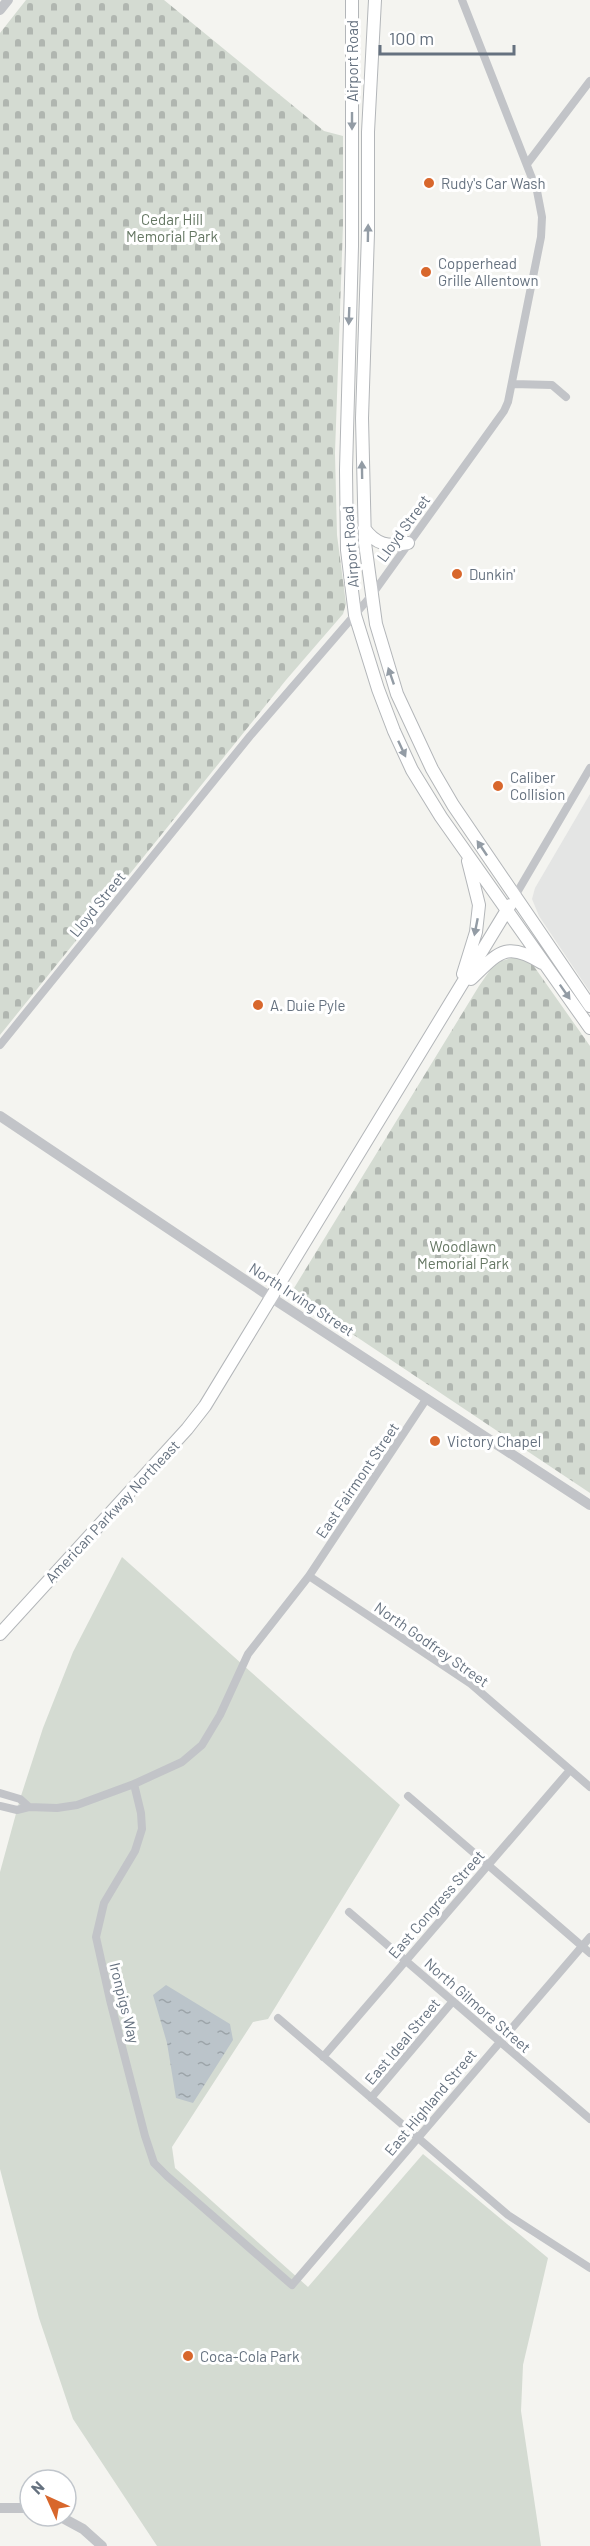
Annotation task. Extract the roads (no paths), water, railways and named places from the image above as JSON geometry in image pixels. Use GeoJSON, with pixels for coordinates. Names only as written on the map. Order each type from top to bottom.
{"type":"FeatureCollection","features":[{"type":"Feature","properties":{"kind":"main road","name":"Airport Road"},"geometry":{"type":"LineString","coordinates":[[352,0],[352,246],[346,470],[347,550],[356,615],[378,689],[412,770],[441,817],[590,1028]]}},
{"type":"Feature","properties":{"kind":"main road","name":"Airport Road"},"geometry":{"type":"LineString","coordinates":[[375,0],[368,132],[368,233],[362,418],[364,528],[371,596],[385,659],[413,732],[448,796],[590,1006]]}},
{"type":"Feature","properties":{"kind":"main road"},"geometry":{"type":"LineString","coordinates":[[364,528],[378,543],[394,546],[408,543]]}},
{"type":"Feature","properties":{"kind":"main road"},"geometry":{"type":"LineString","coordinates":[[457,993],[476,932],[479,905],[478,892],[464,850]]}},
{"type":"Feature","properties":{"kind":"main road"},"geometry":{"type":"LineString","coordinates":[[457,993],[515,896]]}},
{"type":"Feature","properties":{"kind":"main road"},"geometry":{"type":"LineString","coordinates":[[457,993],[493,958],[504,952],[520,951],[546,966]]}},
{"type":"Feature","properties":{"kind":"main road","name":"American Parkway Northeast"},"geometry":{"type":"LineString","coordinates":[[0,1634],[187,1429],[220,1384],[457,993]]}},
{"type":"Feature","properties":{"kind":"street"},"geometry":{"type":"LineString","coordinates":[[0,10],[8,0]]}},
{"type":"Feature","properties":{"kind":"street","name":"Lloyd Street"},"geometry":{"type":"LineString","coordinates":[[0,1045],[250,736],[356,615],[504,411],[513,384],[541,237],[541,206],[462,0]]}},
{"type":"Feature","properties":{"kind":"street"},"geometry":{"type":"LineString","coordinates":[[526,164],[590,81]]}},
{"type":"Feature","properties":{"kind":"street"},"geometry":{"type":"LineString","coordinates":[[513,384],[552,385],[566,397]]}},
{"type":"Feature","properties":{"kind":"street"},"geometry":{"type":"LineString","coordinates":[[515,896],[590,768]]}},
{"type":"Feature","properties":{"kind":"street","name":"North Irving Street"},"geometry":{"type":"LineString","coordinates":[[0,1116],[272,1298],[590,1505]]}},
{"type":"Feature","properties":{"kind":"street","name":"East Fairmont Street"},"geometry":{"type":"LineString","coordinates":[[134,1784],[182,1762],[202,1745],[220,1715],[248,1654],[309,1576],[427,1398]]}},
{"type":"Feature","properties":{"kind":"street","name":"North Godfrey Street"},"geometry":{"type":"LineString","coordinates":[[309,1576],[471,1684],[590,1787]]}},
{"type":"Feature","properties":{"kind":"street","name":"East Congress Street"},"geometry":{"type":"LineString","coordinates":[[323,2056],[570,1770]]}},
{"type":"Feature","properties":{"kind":"street"},"geometry":{"type":"LineString","coordinates":[[0,1806],[17,1810],[29,1807],[57,1808],[77,1805],[134,1784]]}},
{"type":"Feature","properties":{"kind":"street","name":"Ironpigs Way"},"geometry":{"type":"LineString","coordinates":[[134,1784],[142,1828],[135,1851],[104,1903],[96,1937],[145,2136],[154,2163],[292,2284]]}},
{"type":"Feature","properties":{"kind":"street"},"geometry":{"type":"LineString","coordinates":[[0,1793],[20,1799],[29,1807]]}},
{"type":"Feature","properties":{"kind":"street"},"geometry":{"type":"LineString","coordinates":[[408,1796],[590,1953]]}},
{"type":"Feature","properties":{"kind":"street","name":"North Gilmore Street"},"geometry":{"type":"LineString","coordinates":[[349,1912],[590,2119]]}},
{"type":"Feature","properties":{"kind":"street","name":"East Highland Street"},"geometry":{"type":"LineString","coordinates":[[292,2284],[590,1937]]}},
{"type":"Feature","properties":{"kind":"street","name":"East Ideal Street"},"geometry":{"type":"LineString","coordinates":[[371,2098],[453,2001]]}},
{"type":"Feature","properties":{"kind":"street"},"geometry":{"type":"LineString","coordinates":[[278,2018],[508,2215],[590,2268]]}},
{"type":"Feature","properties":{"kind":"street"},"geometry":{"type":"LineString","coordinates":[[0,2508],[18,2508]]}},
{"type":"Feature","properties":{"kind":"street"},"geometry":{"type":"LineString","coordinates":[[78,2526],[102,2546]]}},
{"type":"Feature","properties":{"kind":"water"},"geometry":{"type":"Polygon","coordinates":[[[166,1985],[230,2024],[233,2040],[193,2103],[176,2098],[167,2043],[153,1995],[166,1985]]]}},
{"type":"Feature","properties":{"kind":"place","name":"Rudy's Car Wash"},"geometry":{"type":"Point","coordinates":[429,183]}},
{"type":"Feature","properties":{"kind":"place","name":"Copperhead Grille Allentown"},"geometry":{"type":"Point","coordinates":[426,272]}},
{"type":"Feature","properties":{"kind":"place","name":"Dunkin'"},"geometry":{"type":"Point","coordinates":[457,574]}},
{"type":"Feature","properties":{"kind":"place","name":"Caliber Collision"},"geometry":{"type":"Point","coordinates":[498,786]}},
{"type":"Feature","properties":{"kind":"place","name":"A. Duie Pyle"},"geometry":{"type":"Point","coordinates":[258,1005]}},
{"type":"Feature","properties":{"kind":"place","name":"Victory Chapel"},"geometry":{"type":"Point","coordinates":[435,1441]}},
{"type":"Feature","properties":{"kind":"place","name":"Coca-Cola Park"},"geometry":{"type":"Point","coordinates":[188,2356]}},
{"type":"Feature","properties":{"kind":"park label","name":"Cedar Hill Memorial Park"},"geometry":{"type":"Point","coordinates":[172,228]}},
{"type":"Feature","properties":{"kind":"park label","name":"Woodlawn Memorial Park"},"geometry":{"type":"Point","coordinates":[463,1254]}}]}
